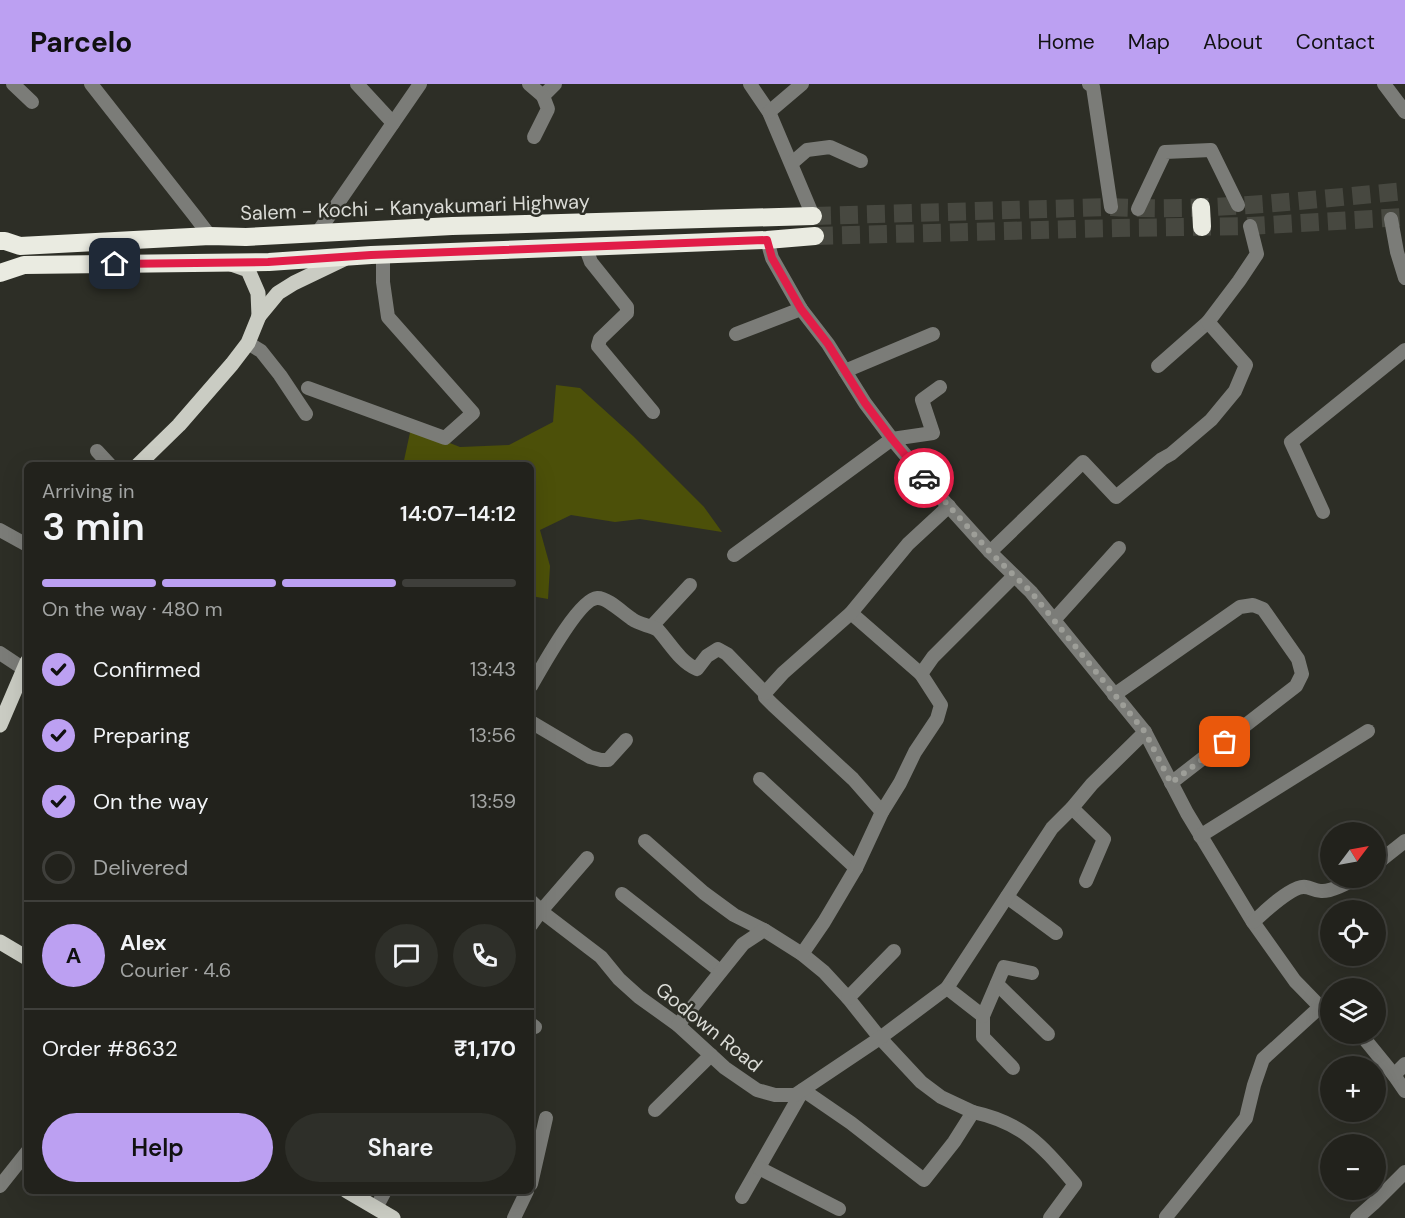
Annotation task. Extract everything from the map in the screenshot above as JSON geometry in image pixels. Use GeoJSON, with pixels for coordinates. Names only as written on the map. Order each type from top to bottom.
{"type":"FeatureCollection","features":[{"type":"Feature","properties":{"kind":"highway"},"geometry":{"type":"LineString","coordinates":[[1201,207],[1202,227]]}},
{"type":"Feature","properties":{"kind":"highway","name":"Salem - Kochi - Kanyakumari Highway"},"geometry":{"type":"LineString","coordinates":[[5,242],[246,237],[452,226],[813,216]]}},
{"type":"Feature","properties":{"kind":"highway"},"geometry":{"type":"LineString","coordinates":[[0,273],[24,265],[229,263],[767,240],[814,236]]}},
{"type":"Feature","properties":{"kind":"main road"},"geometry":{"type":"LineString","coordinates":[[141,462],[179,424],[232,364],[248,343],[259,316],[278,293],[346,258],[377,255]]}},
{"type":"Feature","properties":{"kind":"main road"},"geometry":{"type":"LineString","coordinates":[[229,263],[248,270],[258,293],[259,316]]}},
{"type":"Feature","properties":{"kind":"main road"},"geometry":{"type":"LineString","coordinates":[[0,266],[24,265]]}},
{"type":"Feature","properties":{"kind":"main road"},"geometry":{"type":"LineString","coordinates":[[0,725],[24,670]]}},
{"type":"Feature","properties":{"kind":"main road"},"geometry":{"type":"LineString","coordinates":[[0,942],[24,956]]}},
{"type":"Feature","properties":{"kind":"main road"},"geometry":{"type":"LineString","coordinates":[[352,1194],[393,1218]]}},
{"type":"Feature","properties":{"kind":"street"},"geometry":{"type":"LineString","coordinates":[[13,84],[32,102]]}},
{"type":"Feature","properties":{"kind":"street"},"geometry":{"type":"LineString","coordinates":[[90,84],[210,236]]}},
{"type":"Feature","properties":{"kind":"street"},"geometry":{"type":"LineString","coordinates":[[357,84],[393,123]]}},
{"type":"Feature","properties":{"kind":"street"},"geometry":{"type":"LineString","coordinates":[[318,232],[420,84]]}},
{"type":"Feature","properties":{"kind":"street"},"geometry":{"type":"LineString","coordinates":[[529,84],[543,96],[548,109],[534,136]]}},
{"type":"Feature","properties":{"kind":"street"},"geometry":{"type":"LineString","coordinates":[[543,96],[555,84]]}},
{"type":"Feature","properties":{"kind":"street"},"geometry":{"type":"LineString","coordinates":[[750,84],[769,112],[813,216]]}},
{"type":"Feature","properties":{"kind":"street"},"geometry":{"type":"LineString","coordinates":[[769,112],[802,84]]}},
{"type":"Feature","properties":{"kind":"street"},"geometry":{"type":"LineString","coordinates":[[1089,84],[1093,87],[1111,207]]}},
{"type":"Feature","properties":{"kind":"street"},"geometry":{"type":"LineString","coordinates":[[1384,84],[1405,112]]}},
{"type":"Feature","properties":{"kind":"street"},"geometry":{"type":"LineString","coordinates":[[792,163],[807,150],[830,147],[861,161]]}},
{"type":"Feature","properties":{"kind":"street"},"geometry":{"type":"LineString","coordinates":[[1138,208],[1165,152],[1211,150],[1238,205]]}},
{"type":"Feature","properties":{"kind":"street"},"geometry":{"type":"LineString","coordinates":[[1391,219],[1405,278]]}},
{"type":"Feature","properties":{"kind":"street"},"geometry":{"type":"LineString","coordinates":[[1158,366],[1208,322],[1257,254],[1250,226]]}},
{"type":"Feature","properties":{"kind":"street"},"geometry":{"type":"LineString","coordinates":[[767,240],[772,258],[801,309],[828,344],[865,403],[892,439],[948,506],[1031,592],[1145,732],[1200,836],[1253,922],[1295,981],[1320,1007],[1263,1059],[1246,1118],[1166,1217]]}},
{"type":"Feature","properties":{"kind":"street"},"geometry":{"type":"LineString","coordinates":[[585,246],[591,262],[627,307],[627,313],[600,339],[598,346],[653,412]]}},
{"type":"Feature","properties":{"kind":"street"},"geometry":{"type":"LineString","coordinates":[[308,388],[446,438],[473,413],[388,317],[377,255]]}},
{"type":"Feature","properties":{"kind":"street"},"geometry":{"type":"LineString","coordinates":[[736,334],[801,309]]}},
{"type":"Feature","properties":{"kind":"street"},"geometry":{"type":"LineString","coordinates":[[990,552],[1083,462],[1116,497],[1211,420],[1235,391],[1246,365],[1208,322]]}},
{"type":"Feature","properties":{"kind":"street"},"geometry":{"type":"LineString","coordinates":[[845,371],[933,334]]}},
{"type":"Feature","properties":{"kind":"street"},"geometry":{"type":"LineString","coordinates":[[248,343],[261,351],[306,414]]}},
{"type":"Feature","properties":{"kind":"street"},"geometry":{"type":"LineString","coordinates":[[1323,512],[1290,442],[1405,350]]}},
{"type":"Feature","properties":{"kind":"street"},"geometry":{"type":"LineString","coordinates":[[734,555],[892,439],[933,434],[922,400],[940,387]]}},
{"type":"Feature","properties":{"kind":"street"},"geometry":{"type":"LineString","coordinates":[[97,451],[107,462]]}},
{"type":"Feature","properties":{"kind":"street"},"geometry":{"type":"LineString","coordinates":[[765,693],[850,613],[908,544],[948,506]]}},
{"type":"Feature","properties":{"kind":"street"},"geometry":{"type":"LineString","coordinates":[[0,530],[24,543]]}},
{"type":"Feature","properties":{"kind":"street"},"geometry":{"type":"LineString","coordinates":[[1054,620],[1119,548]]}},
{"type":"Feature","properties":{"kind":"street"},"geometry":{"type":"LineString","coordinates":[[921,674],[933,657],[1014,576]]}},
{"type":"Feature","properties":{"kind":"street"},"geometry":{"type":"LineString","coordinates":[[652,626],[690,585]]}},
{"type":"Feature","properties":{"kind":"street"},"geometry":{"type":"LineString","coordinates":[[534,681],[576,615],[588,602],[596,598],[605,599],[639,624],[652,626],[684,662],[693,668],[697,669],[707,656],[718,649],[727,654],[765,693],[765,697],[772,705],[853,779],[882,812]]}},
{"type":"Feature","properties":{"kind":"street"},"geometry":{"type":"LineString","coordinates":[[1114,694],[1240,607],[1253,605],[1263,609],[1298,660],[1302,674],[1296,687],[1171,783]]}},
{"type":"Feature","properties":{"kind":"street"},"geometry":{"type":"LineString","coordinates":[[802,954],[856,868],[882,812],[915,752],[937,719],[941,705],[921,674],[850,613]]}},
{"type":"Feature","properties":{"kind":"street"},"geometry":{"type":"LineString","coordinates":[[0,653],[24,664]]}},
{"type":"Feature","properties":{"kind":"street"},"geometry":{"type":"LineString","coordinates":[[534,724],[590,757],[601,760],[608,760],[626,740]]}},
{"type":"Feature","properties":{"kind":"street"},"geometry":{"type":"LineString","coordinates":[[1200,836],[1368,731]]}},
{"type":"Feature","properties":{"kind":"street","name":"Godown Road"},"geometry":{"type":"LineString","coordinates":[[536,906],[601,957],[619,979],[639,997],[678,1025],[725,1068],[757,1090],[775,1095],[795,1095],[880,1038],[946,988],[1052,828],[1092,784],[1145,732]]}},
{"type":"Feature","properties":{"kind":"street"},"geometry":{"type":"LineString","coordinates":[[760,779],[856,868]]}},
{"type":"Feature","properties":{"kind":"street"},"geometry":{"type":"LineString","coordinates":[[1072,808],[1104,839],[1086,881]]}},
{"type":"Feature","properties":{"kind":"street"},"geometry":{"type":"LineString","coordinates":[[645,840],[704,893],[734,915],[764,930],[802,954],[824,972],[921,1082],[941,1097],[972,1112],[992,1116],[1009,1124],[1044,1149],[1075,1184],[1050,1218]]}},
{"type":"Feature","properties":{"kind":"street"},"geometry":{"type":"LineString","coordinates":[[1386,856],[1405,841]]}},
{"type":"Feature","properties":{"kind":"street"},"geometry":{"type":"LineString","coordinates":[[536,906],[587,858]]}},
{"type":"Feature","properties":{"kind":"street"},"geometry":{"type":"LineString","coordinates":[[1253,922],[1299,887],[1310,887],[1321,891],[1336,888]]}},
{"type":"Feature","properties":{"kind":"street"},"geometry":{"type":"LineString","coordinates":[[622,894],[720,971]]}},
{"type":"Feature","properties":{"kind":"street"},"geometry":{"type":"LineString","coordinates":[[1007,897],[1056,933]]}},
{"type":"Feature","properties":{"kind":"street"},"geometry":{"type":"LineString","coordinates":[[678,1025],[743,944],[764,930]]}},
{"type":"Feature","properties":{"kind":"street"},"geometry":{"type":"LineString","coordinates":[[848,998],[894,951]]}},
{"type":"Feature","properties":{"kind":"street"},"geometry":{"type":"LineString","coordinates":[[1013,1068],[982,1037],[983,1016],[1004,967],[1032,973]]}},
{"type":"Feature","properties":{"kind":"street"},"geometry":{"type":"LineString","coordinates":[[997,984],[1048,1034]]}},
{"type":"Feature","properties":{"kind":"street"},"geometry":{"type":"LineString","coordinates":[[946,988],[983,1016]]}},
{"type":"Feature","properties":{"kind":"street"},"geometry":{"type":"LineString","coordinates":[[1369,1044],[1405,1091]]}},
{"type":"Feature","properties":{"kind":"street"},"geometry":{"type":"LineString","coordinates":[[655,1110],[711,1055]]}},
{"type":"Feature","properties":{"kind":"street"},"geometry":{"type":"LineString","coordinates":[[1394,1075],[1405,1064]]}},
{"type":"Feature","properties":{"kind":"street"},"geometry":{"type":"LineString","coordinates":[[742,1197],[803,1090],[851,1123],[924,1180],[954,1142],[972,1112]]}},
{"type":"Feature","properties":{"kind":"street"},"geometry":{"type":"LineString","coordinates":[[534,1171],[546,1118]]}},
{"type":"Feature","properties":{"kind":"street"},"geometry":{"type":"LineString","coordinates":[[0,1186],[24,1156]]}},
{"type":"Feature","properties":{"kind":"street"},"geometry":{"type":"LineString","coordinates":[[759,1168],[839,1209]]}},
{"type":"Feature","properties":{"kind":"street"},"geometry":{"type":"LineString","coordinates":[[1357,1218],[1405,1172]]}},
{"type":"Feature","properties":{"kind":"street"},"geometry":{"type":"LineString","coordinates":[[376,1208],[383,1194]]}},
{"type":"Feature","properties":{"kind":"street"},"geometry":{"type":"LineString","coordinates":[[514,1218],[526,1194]]}},
{"type":"Feature","properties":{"kind":"shaded area"},"geometry":{"type":"Polygon","coordinates":[[[556,385],[580,388],[633,436],[704,507],[722,532],[640,519],[615,522],[571,515],[540,530],[550,566],[548,599],[534,597],[534,462],[404,462],[411,428],[460,447],[509,445],[553,422],[556,385]]]}},
{"type":"Feature","properties":{"kind":"tunnel"},"geometry":{"type":"LineString","coordinates":[[813,216],[1111,207],[1221,207],[1405,191]]}},
{"type":"Feature","properties":{"kind":"tunnel"},"geometry":{"type":"LineString","coordinates":[[815,236],[1250,226],[1405,217]]}},
{"type":"Feature","properties":{"kind":"way so far"},"geometry":{"type":"LineString","coordinates":[[924,478],[990,552],[1031,592],[1145,732],[1171,783],[1225,742]]}},
{"type":"Feature","properties":{"kind":"route"},"geometry":{"type":"LineString","coordinates":[[115,264],[268,262],[371,255],[767,240],[772,258],[801,309],[828,344],[865,403],[924,478]]}}]}
